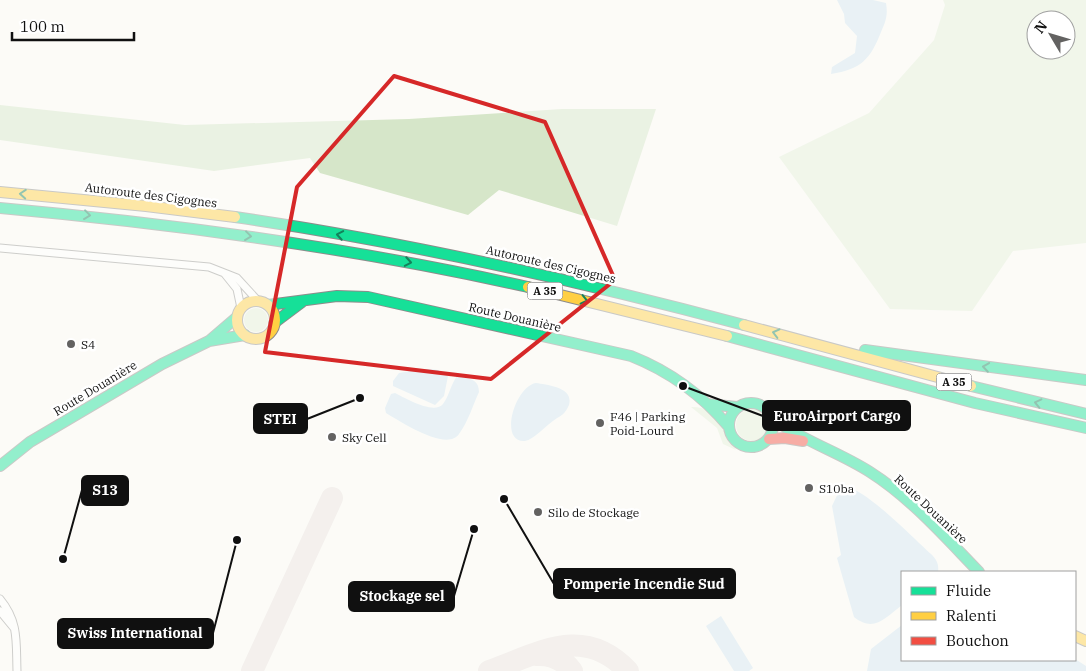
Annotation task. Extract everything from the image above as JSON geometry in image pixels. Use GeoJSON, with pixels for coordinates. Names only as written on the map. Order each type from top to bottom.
{"type":"FeatureCollection","features":[{"type":"Feature","properties":{"kind":"main road","name":"Autoroute des Cigognes"},"geometry":{"type":"LineString","coordinates":[[0,192],[85,199],[284,225],[461,256],[577,282],[823,345],[924,374],[1086,414]]}},
{"type":"Feature","properties":{"kind":"main road","name":"A 35"},"geometry":{"type":"LineString","coordinates":[[0,208],[83,214],[283,240],[457,271],[643,313],[1086,430]]}},
{"type":"Feature","properties":{"kind":"main road","name":"Route Douanière"},"geometry":{"type":"LineString","coordinates":[[263,303],[305,301],[338,296],[368,297],[620,353],[654,366],[707,404],[729,427]]}},
{"type":"Feature","properties":{"kind":"main road"},"geometry":{"type":"LineString","coordinates":[[251,301],[263,303],[273,312],[274,323],[266,336],[256,339],[245,335],[239,328],[239,313],[251,301]]}},
{"type":"Feature","properties":{"kind":"main road","name":"Route Douanière"},"geometry":{"type":"LineString","coordinates":[[274,323],[289,310],[305,301]]}},
{"type":"Feature","properties":{"kind":"main road","name":"Route Douanière"},"geometry":{"type":"LineString","coordinates":[[209,341],[239,313]]}},
{"type":"Feature","properties":{"kind":"main road","name":"Route Douanière"},"geometry":{"type":"LineString","coordinates":[[0,466],[30,442],[162,364],[209,341],[245,335]]}},
{"type":"Feature","properties":{"kind":"main road"},"geometry":{"type":"LineString","coordinates":[[823,345],[1086,380]]}},
{"type":"Feature","properties":{"kind":"main road"},"geometry":{"type":"LineString","coordinates":[[756,403],[766,408],[773,419],[774,426],[769,439],[758,447],[744,446],[733,438],[729,427],[732,413],[737,407],[756,403]]}},
{"type":"Feature","properties":{"kind":"main road","name":"Route Douanière"},"geometry":{"type":"LineString","coordinates":[[707,404],[737,407]]}},
{"type":"Feature","properties":{"kind":"main road","name":"Route Douanière"},"geometry":{"type":"LineString","coordinates":[[773,419],[809,442],[850,461],[894,490],[928,520],[978,571]]}},
{"type":"Feature","properties":{"kind":"main road"},"geometry":{"type":"LineString","coordinates":[[1041,419],[1086,436]]}},
{"type":"Feature","properties":{"kind":"main road","name":"Route Douanière"},"geometry":{"type":"LineString","coordinates":[[769,439],[785,438],[809,442]]}},
{"type":"Feature","properties":{"kind":"street"},"geometry":{"type":"LineString","coordinates":[[0,248],[209,267],[237,278],[263,303]]}},
{"type":"Feature","properties":{"kind":"street"},"geometry":{"type":"LineString","coordinates":[[224,273],[237,289],[239,313]]}},
{"type":"Feature","properties":{"kind":"street"},"geometry":{"type":"LineString","coordinates":[[0,599],[11,613],[16,631],[17,671]]}},
{"type":"Feature","properties":{"kind":"street"},"geometry":{"type":"LineString","coordinates":[[0,611],[16,631]]}},
{"type":"Feature","properties":{"kind":"highlighted area"},"geometry":{"type":"Polygon","coordinates":[[[394,76],[545,122],[615,280],[491,379],[265,352],[297,187],[394,76]]]}},
{"type":"Feature","properties":{"kind":"green space"},"geometry":{"type":"Polygon","coordinates":[[[943,0],[1086,0],[1086,243],[1013,251],[972,311],[890,309],[779,157],[869,113],[934,40],[945,5],[943,0]]]}},
{"type":"Feature","properties":{"kind":"green space"},"geometry":{"type":"Polygon","coordinates":[[[0,105],[185,125],[409,119],[562,109],[656,109],[617,226],[499,190],[468,215],[320,173],[310,158],[214,171],[0,140],[0,105]]]}},
{"type":"Feature","properties":{"kind":"green space"},"geometry":{"type":"Polygon","coordinates":[[[256,308],[265,311],[268,320],[265,329],[256,332],[247,329],[244,320],[247,311],[256,308]]]}},
{"type":"Feature","properties":{"kind":"green space"},"geometry":{"type":"Polygon","coordinates":[[[691,407],[700,408],[713,415],[736,450],[723,444],[717,428],[691,407]]]}},
{"type":"Feature","properties":{"kind":"green space"},"geometry":{"type":"Polygon","coordinates":[[[752,409],[758,410],[763,414],[767,419],[767,431],[763,436],[758,440],[752,441],[746,440],[741,436],[737,431],[736,425],[737,419],[741,414],[746,410],[752,409]]]}},
{"type":"Feature","properties":{"kind":"water"},"geometry":{"type":"Polygon","coordinates":[[[837,0],[873,0],[886,3],[887,15],[873,50],[863,62],[850,69],[831,74],[832,67],[855,53],[857,36],[845,23],[844,14],[837,0]]]}},
{"type":"Feature","properties":{"kind":"water"},"geometry":{"type":"Polygon","coordinates":[[[422,369],[438,370],[448,376],[444,396],[435,405],[393,386],[393,381],[399,373],[422,369]]]}},
{"type":"Feature","properties":{"kind":"water"},"geometry":{"type":"Polygon","coordinates":[[[457,376],[475,382],[479,392],[465,424],[459,434],[453,439],[445,440],[424,434],[386,413],[385,408],[391,394],[395,393],[426,407],[439,407],[445,401],[457,376]]]}},
{"type":"Feature","properties":{"kind":"water"},"geometry":{"type":"Polygon","coordinates":[[[536,383],[553,386],[564,391],[568,394],[569,405],[562,415],[533,438],[525,441],[517,439],[512,433],[512,414],[516,403],[528,386],[536,383]]]}},
{"type":"Feature","properties":{"kind":"water"},"geometry":{"type":"Polygon","coordinates":[[[846,487],[855,490],[877,505],[931,554],[938,564],[938,571],[901,571],[901,606],[885,619],[873,624],[861,622],[854,617],[837,558],[841,555],[832,506],[840,489],[846,487]]]}},
{"type":"Feature","properties":{"kind":"water"},"geometry":{"type":"Polygon","coordinates":[[[721,616],[753,668],[749,671],[734,671],[706,626],[721,616]]]}},
{"type":"Feature","properties":{"kind":"water"},"geometry":{"type":"Polygon","coordinates":[[[901,626],[901,661],[1076,660],[1086,666],[1086,671],[867,671],[871,649],[901,626]]]}},
{"type":"Feature","properties":{"kind":"taxiway"},"geometry":{"type":"LineString","coordinates":[[252,671],[332,498]]}},
{"type":"Feature","properties":{"kind":"taxiway"},"geometry":{"type":"LineString","coordinates":[[489,671],[544,651],[578,646],[594,649],[611,657],[628,671]]}},
{"type":"Feature","properties":{"kind":"taxiway"},"geometry":{"type":"LineString","coordinates":[[536,655],[547,655],[556,658],[565,663],[572,671]]}},
{"type":"Feature","properties":{"kind":"traffic: fast"},"geometry":{"type":"LineString","coordinates":[[0,208],[67,214],[266,239],[397,260],[528,287]]}},
{"type":"Feature","properties":{"kind":"traffic: fast"},"geometry":{"type":"LineString","coordinates":[[235,217],[427,250],[554,278],[744,325]]}},
{"type":"Feature","properties":{"kind":"traffic: fast"},"geometry":{"type":"LineString","coordinates":[[268,305],[337,296],[368,297],[631,356],[659,369],[697,395],[729,427]]}},
{"type":"Feature","properties":{"kind":"traffic: fast"},"geometry":{"type":"LineString","coordinates":[[274,323],[302,302]]}},
{"type":"Feature","properties":{"kind":"traffic: fast"},"geometry":{"type":"LineString","coordinates":[[209,341],[237,317]]}},
{"type":"Feature","properties":{"kind":"traffic: fast"},"geometry":{"type":"LineString","coordinates":[[0,466],[30,442],[162,364],[209,341],[245,335]]}},
{"type":"Feature","properties":{"kind":"traffic: fast"},"geometry":{"type":"LineString","coordinates":[[727,336],[975,403],[1086,428]]}},
{"type":"Feature","properties":{"kind":"traffic: fast"},"geometry":{"type":"LineString","coordinates":[[865,350],[1086,380]]}},
{"type":"Feature","properties":{"kind":"traffic: fast"},"geometry":{"type":"LineString","coordinates":[[971,386],[1086,414]]}},
{"type":"Feature","properties":{"kind":"traffic: fast"},"geometry":{"type":"LineString","coordinates":[[755,403],[767,409],[772,416],[773,425],[772,434],[767,441],[760,446],[747,447],[739,444],[732,437],[729,421],[732,413],[739,406],[755,403]]}},
{"type":"Feature","properties":{"kind":"traffic: fast"},"geometry":{"type":"LineString","coordinates":[[707,404],[737,407]]}},
{"type":"Feature","properties":{"kind":"traffic: fast"},"geometry":{"type":"LineString","coordinates":[[773,419],[796,434],[858,465],[885,482],[927,519],[978,571]]}},
{"type":"Feature","properties":{"kind":"traffic: slow"},"geometry":{"type":"LineString","coordinates":[[0,192],[146,206],[235,217]]}},
{"type":"Feature","properties":{"kind":"traffic: slow"},"geometry":{"type":"LineString","coordinates":[[528,287],[727,336]]}},
{"type":"Feature","properties":{"kind":"traffic: slow"},"geometry":{"type":"LineString","coordinates":[[256,301],[269,307],[275,320],[269,333],[256,339],[243,333],[237,320],[243,307],[256,301]]}},
{"type":"Feature","properties":{"kind":"traffic: slow"},"geometry":{"type":"LineString","coordinates":[[744,325],[971,386]]}},
{"type":"Feature","properties":{"kind":"traffic: slow"},"geometry":{"type":"LineString","coordinates":[[1076,636],[1086,641]]}},
{"type":"Feature","properties":{"kind":"traffic: jam"},"geometry":{"type":"LineString","coordinates":[[769,439],[785,438],[803,441]]}},
{"type":"Feature","properties":{"kind":"place","name":"S4"},"geometry":{"type":"Point","coordinates":[71,344]}},
{"type":"Feature","properties":{"kind":"place","name":"EuroAirport Cargo"},"geometry":{"type":"Point","coordinates":[683,386]}},
{"type":"Feature","properties":{"kind":"place","name":"STEI"},"geometry":{"type":"Point","coordinates":[360,398]}},
{"type":"Feature","properties":{"kind":"place","name":"F46 | Parking Poid-Lourd"},"geometry":{"type":"Point","coordinates":[600,423]}},
{"type":"Feature","properties":{"kind":"place","name":"Sky Cell"},"geometry":{"type":"Point","coordinates":[332,437]}},
{"type":"Feature","properties":{"kind":"place","name":"S10ba"},"geometry":{"type":"Point","coordinates":[809,488]}},
{"type":"Feature","properties":{"kind":"place","name":"Pomperie Incendie Sud"},"geometry":{"type":"Point","coordinates":[504,499]}},
{"type":"Feature","properties":{"kind":"place","name":"Silo de Stockage"},"geometry":{"type":"Point","coordinates":[538,512]}},
{"type":"Feature","properties":{"kind":"place","name":"Stockage sel"},"geometry":{"type":"Point","coordinates":[474,529]}},
{"type":"Feature","properties":{"kind":"place","name":"Swiss International"},"geometry":{"type":"Point","coordinates":[237,540]}},
{"type":"Feature","properties":{"kind":"place","name":"S13"},"geometry":{"type":"Point","coordinates":[63,559]}}]}
